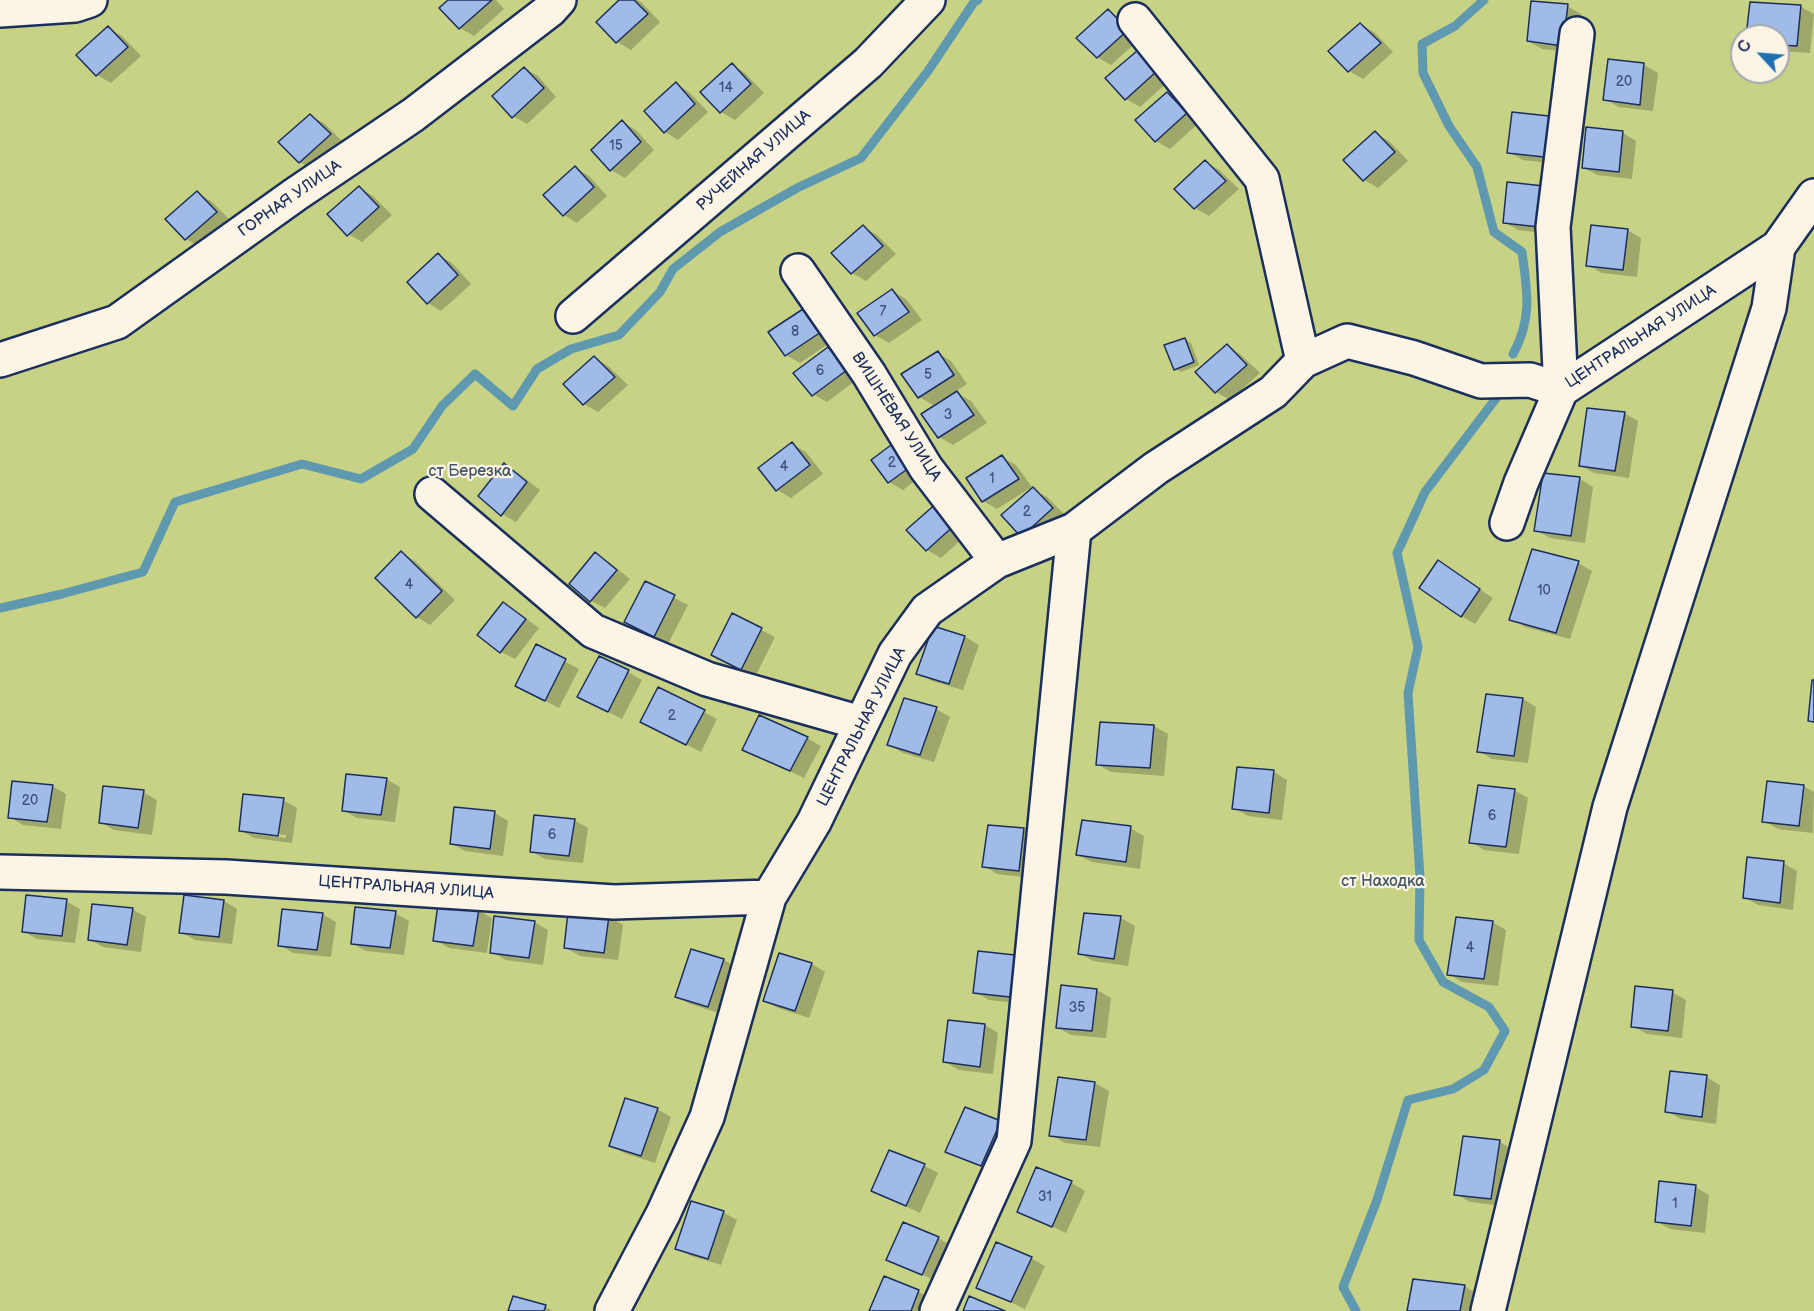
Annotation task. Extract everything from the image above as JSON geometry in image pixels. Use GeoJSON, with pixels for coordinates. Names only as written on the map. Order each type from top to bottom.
{"type":"FeatureCollection","features":[{"type":"Feature","properties":{"kind":"street"},"geometry":{"type":"LineString","coordinates":[[0,10],[75,5],[90,0]]}},
{"type":"Feature","properties":{"kind":"street","name":"ГОРНАЯ УЛИЦА"},"geometry":{"type":"LineString","coordinates":[[0,360],[117,322],[296,194],[413,115],[559,0]]}},
{"type":"Feature","properties":{"kind":"street","name":"РУЧЕЙНАЯ УЛИЦА"},"geometry":{"type":"LineString","coordinates":[[573,316],[868,63],[927,0]]}},
{"type":"Feature","properties":{"kind":"street"},"geometry":{"type":"LineString","coordinates":[[1135,20],[1262,179],[1303,360]]}},
{"type":"Feature","properties":{"kind":"street"},"geometry":{"type":"LineString","coordinates":[[1507,523],[1521,483],[1561,390],[1553,227],[1577,34]]}},
{"type":"Feature","properties":{"kind":"street","name":"ЦЕНТРАЛЬНАЯ УЛИЦА"},"geometry":{"type":"LineString","coordinates":[[0,873],[226,877],[614,902],[769,897],[814,822],[895,654],[927,610],[997,561],[1074,530],[1156,468],[1273,392],[1303,360],[1347,341],[1414,358],[1481,381],[1530,380],[1561,390],[1778,247],[1814,196]]}},
{"type":"Feature","properties":{"kind":"street"},"geometry":{"type":"LineString","coordinates":[[1488,1311],[1610,807],[1769,308],[1778,247]]}},
{"type":"Feature","properties":{"kind":"street","name":"ВИШНЁВАЯ УЛИЦА"},"geometry":{"type":"LineString","coordinates":[[798,271],[869,374],[926,468],[997,561]]}},
{"type":"Feature","properties":{"kind":"street"},"geometry":{"type":"LineString","coordinates":[[432,494],[593,631],[707,679],[861,723]]}},
{"type":"Feature","properties":{"kind":"street"},"geometry":{"type":"LineString","coordinates":[[937,1311],[1014,1141],[1074,530]]}},
{"type":"Feature","properties":{"kind":"street"},"geometry":{"type":"LineString","coordinates":[[612,1311],[663,1214],[706,1117],[769,897]]}},
{"type":"Feature","properties":{"kind":"green space"},"geometry":{"type":"Polygon","coordinates":[[[0,0],[1814,0],[1814,1311],[0,1311],[0,0]]]}},
{"type":"Feature","properties":{"kind":"building"},"geometry":{"type":"Polygon","coordinates":[[[448,0],[492,0],[459,29],[439,8],[448,0]]]}},
{"type":"Feature","properties":{"kind":"building"},"geometry":{"type":"Polygon","coordinates":[[[619,0],[634,0],[648,14],[616,43],[596,22],[619,0]]]}},
{"type":"Feature","properties":{"kind":"building"},"geometry":{"type":"Polygon","coordinates":[[[1531,1],[1568,4],[1563,46],[1527,41],[1531,1]]]}},
{"type":"Feature","properties":{"kind":"building"},"geometry":{"type":"Polygon","coordinates":[[[1750,2],[1801,5],[1797,46],[1790,46],[1790,24],[1747,24],[1750,2]]]}},
{"type":"Feature","properties":{"kind":"building"},"geometry":{"type":"Polygon","coordinates":[[[1108,9],[1128,30],[1097,58],[1076,38],[1108,9]]]}},
{"type":"Feature","properties":{"kind":"building"},"geometry":{"type":"Polygon","coordinates":[[[1360,23],[1381,43],[1348,72],[1328,51],[1360,23]]]}},
{"type":"Feature","properties":{"kind":"building"},"geometry":{"type":"Polygon","coordinates":[[[108,26],[128,47],[96,76],[76,55],[108,26]]]}},
{"type":"Feature","properties":{"kind":"building"},"geometry":{"type":"Polygon","coordinates":[[[1137,51],[1157,71],[1125,100],[1105,78],[1137,51]]]}},
{"type":"Feature","properties":{"kind":"building"},"geometry":{"type":"Polygon","coordinates":[[[1608,59],[1644,63],[1640,105],[1603,100],[1608,59]]]}},
{"type":"Feature","properties":{"kind":"building"},"geometry":{"type":"Polygon","coordinates":[[[732,63],[751,84],[720,113],[700,92],[732,63]]]}},
{"type":"Feature","properties":{"kind":"building"},"geometry":{"type":"Polygon","coordinates":[[[524,67],[544,88],[512,118],[492,96],[524,67]]]}},
{"type":"Feature","properties":{"kind":"building"},"geometry":{"type":"Polygon","coordinates":[[[676,82],[695,104],[664,133],[644,111],[676,82]]]}},
{"type":"Feature","properties":{"kind":"building"},"geometry":{"type":"Polygon","coordinates":[[[1167,92],[1187,113],[1155,142],[1135,120],[1167,92]]]}},
{"type":"Feature","properties":{"kind":"building"},"geometry":{"type":"Polygon","coordinates":[[[1512,112],[1549,116],[1544,157],[1507,153],[1512,112]]]}},
{"type":"Feature","properties":{"kind":"building"},"geometry":{"type":"Polygon","coordinates":[[[310,114],[331,134],[299,163],[278,142],[310,114]]]}},
{"type":"Feature","properties":{"kind":"building"},"geometry":{"type":"Polygon","coordinates":[[[622,120],[641,142],[610,171],[591,150],[622,120]]]}},
{"type":"Feature","properties":{"kind":"building"},"geometry":{"type":"Polygon","coordinates":[[[1586,127],[1623,131],[1619,172],[1582,168],[1586,127]]]}},
{"type":"Feature","properties":{"kind":"building"},"geometry":{"type":"Polygon","coordinates":[[[1375,131],[1395,152],[1363,181],[1343,160],[1375,131]]]}},
{"type":"Feature","properties":{"kind":"building"},"geometry":{"type":"Polygon","coordinates":[[[1205,160],[1226,181],[1194,209],[1174,189],[1205,160]]]}},
{"type":"Feature","properties":{"kind":"building"},"geometry":{"type":"Polygon","coordinates":[[[575,166],[594,187],[563,216],[543,195],[575,166]]]}},
{"type":"Feature","properties":{"kind":"building"},"geometry":{"type":"Polygon","coordinates":[[[1507,182],[1544,186],[1539,227],[1503,223],[1507,182]]]}},
{"type":"Feature","properties":{"kind":"building"},"geometry":{"type":"Polygon","coordinates":[[[359,186],[379,207],[347,236],[327,214],[359,186]]]}},
{"type":"Feature","properties":{"kind":"building"},"geometry":{"type":"Polygon","coordinates":[[[197,191],[217,212],[185,240],[165,219],[197,191]]]}},
{"type":"Feature","properties":{"kind":"building"},"geometry":{"type":"Polygon","coordinates":[[[863,225],[883,246],[851,274],[831,253],[863,225]]]}},
{"type":"Feature","properties":{"kind":"building"},"geometry":{"type":"Polygon","coordinates":[[[1591,225],[1628,229],[1623,270],[1586,266],[1591,225]]]}},
{"type":"Feature","properties":{"kind":"building"},"geometry":{"type":"Polygon","coordinates":[[[438,253],[458,275],[427,304],[407,282],[438,253]]]}},
{"type":"Feature","properties":{"kind":"building"},"geometry":{"type":"Polygon","coordinates":[[[892,289],[909,312],[874,336],[857,313],[892,289]]]}},
{"type":"Feature","properties":{"kind":"building"},"geometry":{"type":"Polygon","coordinates":[[[803,309],[821,332],[785,356],[768,332],[803,309]]]}},
{"type":"Feature","properties":{"kind":"building"},"geometry":{"type":"Polygon","coordinates":[[[1185,338],[1194,362],[1174,370],[1164,345],[1185,338]]]}},
{"type":"Feature","properties":{"kind":"building"},"geometry":{"type":"Polygon","coordinates":[[[1227,344],[1247,365],[1215,393],[1195,372],[1227,344]]]}},
{"type":"Feature","properties":{"kind":"building"},"geometry":{"type":"Polygon","coordinates":[[[828,347],[847,370],[812,396],[793,373],[828,347]]]}},
{"type":"Feature","properties":{"kind":"building"},"geometry":{"type":"Polygon","coordinates":[[[938,351],[954,375],[918,398],[901,374],[938,351]]]}},
{"type":"Feature","properties":{"kind":"building"},"geometry":{"type":"Polygon","coordinates":[[[594,356],[615,377],[583,405],[563,384],[594,356]]]}},
{"type":"Feature","properties":{"kind":"building"},"geometry":{"type":"Polygon","coordinates":[[[957,391],[974,415],[938,438],[921,414],[957,391]]]}},
{"type":"Feature","properties":{"kind":"building"},"geometry":{"type":"Polygon","coordinates":[[[1587,408],[1625,412],[1615,471],[1579,466],[1587,408]]]}},
{"type":"Feature","properties":{"kind":"building"},"geometry":{"type":"Polygon","coordinates":[[[792,442],[810,465],[776,491],[758,468],[792,442]]]}},
{"type":"Feature","properties":{"kind":"building"},"geometry":{"type":"Polygon","coordinates":[[[895,442],[913,465],[888,483],[871,460],[895,442]]]}},
{"type":"Feature","properties":{"kind":"building"},"geometry":{"type":"Polygon","coordinates":[[[1002,455],[1019,479],[982,502],[966,478],[1002,455]]]}},
{"type":"Feature","properties":{"kind":"building"},"geometry":{"type":"Polygon","coordinates":[[[504,463],[527,482],[501,516],[478,496],[504,463]]]}},
{"type":"Feature","properties":{"kind":"building"},"geometry":{"type":"Polygon","coordinates":[[[1543,473],[1580,477],[1571,536],[1534,531],[1543,473]]]}},
{"type":"Feature","properties":{"kind":"building"},"geometry":{"type":"Polygon","coordinates":[[[1033,487],[1053,508],[1021,537],[1001,515],[1033,487]]]}},
{"type":"Feature","properties":{"kind":"building"},"geometry":{"type":"Polygon","coordinates":[[[938,502],[958,522],[926,551],[906,530],[938,502]]]}},
{"type":"Feature","properties":{"kind":"building"},"geometry":{"type":"Polygon","coordinates":[[[1532,549],[1579,561],[1556,633],[1509,620],[1532,549]]]}},
{"type":"Feature","properties":{"kind":"building"},"geometry":{"type":"Polygon","coordinates":[[[401,551],[442,591],[416,618],[375,578],[401,551]]]}},
{"type":"Feature","properties":{"kind":"building"},"geometry":{"type":"Polygon","coordinates":[[[595,552],[617,570],[590,602],[569,584],[595,552]]]}},
{"type":"Feature","properties":{"kind":"building"},"geometry":{"type":"Polygon","coordinates":[[[1438,560],[1480,589],[1461,617],[1419,588],[1438,560]]]}},
{"type":"Feature","properties":{"kind":"building"},"geometry":{"type":"Polygon","coordinates":[[[645,581],[675,595],[654,637],[624,622],[645,581]]]}},
{"type":"Feature","properties":{"kind":"building"},"geometry":{"type":"Polygon","coordinates":[[[503,602],[526,619],[500,653],[477,635],[503,602]]]}},
{"type":"Feature","properties":{"kind":"building"},"geometry":{"type":"Polygon","coordinates":[[[732,613],[762,628],[741,670],[711,655],[732,613]]]}},
{"type":"Feature","properties":{"kind":"building"},"geometry":{"type":"Polygon","coordinates":[[[933,626],[965,636],[949,684],[916,674],[933,626]]]}},
{"type":"Feature","properties":{"kind":"building"},"geometry":{"type":"Polygon","coordinates":[[[536,644],[566,659],[545,701],[515,686],[536,644]]]}},
{"type":"Feature","properties":{"kind":"building"},"geometry":{"type":"Polygon","coordinates":[[[599,656],[629,670],[608,712],[577,697],[599,656]]]}},
{"type":"Feature","properties":{"kind":"building"},"geometry":{"type":"Polygon","coordinates":[[[1812,680],[1814,680],[1814,722],[1808,721],[1812,680]]]}},
{"type":"Feature","properties":{"kind":"building"},"geometry":{"type":"Polygon","coordinates":[[[658,687],[705,710],[686,745],[640,722],[658,687]]]}},
{"type":"Feature","properties":{"kind":"building"},"geometry":{"type":"Polygon","coordinates":[[[1486,694],[1523,698],[1514,756],[1477,752],[1486,694]]]}},
{"type":"Feature","properties":{"kind":"building"},"geometry":{"type":"Polygon","coordinates":[[[904,698],[937,707],[920,755],[887,745],[904,698]]]}},
{"type":"Feature","properties":{"kind":"building"},"geometry":{"type":"Polygon","coordinates":[[[759,715],[808,737],[790,771],[742,750],[759,715]]]}},
{"type":"Feature","properties":{"kind":"building"},"geometry":{"type":"Polygon","coordinates":[[[1100,722],[1154,725],[1150,768],[1096,765],[1100,722]]]}},
{"type":"Feature","properties":{"kind":"building"},"geometry":{"type":"Polygon","coordinates":[[[1237,767],[1274,770],[1269,813],[1232,809],[1237,767]]]}},
{"type":"Feature","properties":{"kind":"building"},"geometry":{"type":"Polygon","coordinates":[[[346,774],[387,778],[381,815],[342,811],[346,774]]]}},
{"type":"Feature","properties":{"kind":"building"},"geometry":{"type":"Polygon","coordinates":[[[12,781],[53,785],[47,822],[8,818],[12,781]]]}},
{"type":"Feature","properties":{"kind":"building"},"geometry":{"type":"Polygon","coordinates":[[[1767,781],[1804,785],[1799,826],[1762,822],[1767,781]]]}},
{"type":"Feature","properties":{"kind":"building"},"geometry":{"type":"Polygon","coordinates":[[[1478,785],[1515,789],[1506,847],[1469,843],[1478,785]]]}},
{"type":"Feature","properties":{"kind":"building"},"geometry":{"type":"Polygon","coordinates":[[[103,786],[144,790],[138,828],[99,823],[103,786]]]}},
{"type":"Feature","properties":{"kind":"building"},"geometry":{"type":"Polygon","coordinates":[[[243,794],[284,798],[278,836],[239,831],[243,794]]]}},
{"type":"Feature","properties":{"kind":"building"},"geometry":{"type":"Polygon","coordinates":[[[454,807],[495,811],[490,849],[450,844],[454,807]]]}},
{"type":"Feature","properties":{"kind":"building"},"geometry":{"type":"Polygon","coordinates":[[[534,815],[575,819],[569,856],[530,852],[534,815]]]}},
{"type":"Feature","properties":{"kind":"building"},"geometry":{"type":"Polygon","coordinates":[[[1082,820],[1131,826],[1126,862],[1076,855],[1082,820]]]}},
{"type":"Feature","properties":{"kind":"building"},"geometry":{"type":"Polygon","coordinates":[[[988,825],[1024,828],[1019,871],[982,867],[988,825]]]}},
{"type":"Feature","properties":{"kind":"building"},"geometry":{"type":"Polygon","coordinates":[[[1747,857],[1784,861],[1780,903],[1743,898],[1747,857]]]}},
{"type":"Feature","properties":{"kind":"building"},"geometry":{"type":"Polygon","coordinates":[[[26,895],[67,899],[62,936],[22,932],[26,895]]]}},
{"type":"Feature","properties":{"kind":"building"},"geometry":{"type":"Polygon","coordinates":[[[184,895],[224,900],[219,937],[179,933],[184,895]]]}},
{"type":"Feature","properties":{"kind":"building"},"geometry":{"type":"Polygon","coordinates":[[[92,904],[133,908],[127,945],[88,940],[92,904]]]}},
{"type":"Feature","properties":{"kind":"building"},"geometry":{"type":"Polygon","coordinates":[[[438,904],[479,909],[473,946],[433,941],[438,904]]]}},
{"type":"Feature","properties":{"kind":"building"},"geometry":{"type":"Polygon","coordinates":[[[355,907],[396,911],[390,948],[351,944],[355,907]]]}},
{"type":"Feature","properties":{"kind":"building"},"geometry":{"type":"Polygon","coordinates":[[[282,909],[323,913],[317,950],[278,946],[282,909]]]}},
{"type":"Feature","properties":{"kind":"building"},"geometry":{"type":"Polygon","coordinates":[[[568,912],[609,916],[604,953],[564,948],[568,912]]]}},
{"type":"Feature","properties":{"kind":"building"},"geometry":{"type":"Polygon","coordinates":[[[1084,913],[1121,916],[1114,959],[1078,954],[1084,913]]]}},
{"type":"Feature","properties":{"kind":"building"},"geometry":{"type":"Polygon","coordinates":[[[494,916],[535,921],[529,958],[490,953],[494,916]]]}},
{"type":"Feature","properties":{"kind":"building"},"geometry":{"type":"Polygon","coordinates":[[[1456,917],[1493,921],[1484,979],[1447,975],[1456,917]]]}},
{"type":"Feature","properties":{"kind":"building"},"geometry":{"type":"Polygon","coordinates":[[[691,949],[724,959],[708,1007],[675,997],[691,949]]]}},
{"type":"Feature","properties":{"kind":"building"},"geometry":{"type":"Polygon","coordinates":[[[978,951],[1015,955],[1010,997],[973,993],[978,951]]]}},
{"type":"Feature","properties":{"kind":"building"},"geometry":{"type":"Polygon","coordinates":[[[779,953],[812,963],[795,1011],[763,1001],[779,953]]]}},
{"type":"Feature","properties":{"kind":"building"},"geometry":{"type":"Polygon","coordinates":[[[1061,985],[1097,989],[1092,1031],[1056,1028],[1061,985]]]}},
{"type":"Feature","properties":{"kind":"building"},"geometry":{"type":"Polygon","coordinates":[[[1635,986],[1673,990],[1668,1031],[1631,1027],[1635,986]]]}},
{"type":"Feature","properties":{"kind":"building"},"geometry":{"type":"Polygon","coordinates":[[[948,1020],[985,1024],[980,1067],[943,1062],[948,1020]]]}},
{"type":"Feature","properties":{"kind":"building"},"geometry":{"type":"Polygon","coordinates":[[[1670,1071],[1707,1075],[1702,1117],[1665,1112],[1670,1071]]]}},
{"type":"Feature","properties":{"kind":"building"},"geometry":{"type":"Polygon","coordinates":[[[1058,1077],[1095,1082],[1086,1140],[1049,1136],[1058,1077]]]}},
{"type":"Feature","properties":{"kind":"building"},"geometry":{"type":"Polygon","coordinates":[[[625,1098],[658,1108],[641,1156],[609,1146],[625,1098]]]}},
{"type":"Feature","properties":{"kind":"building"},"geometry":{"type":"Polygon","coordinates":[[[965,1107],[1001,1121],[981,1166],[945,1152],[965,1107]]]}},
{"type":"Feature","properties":{"kind":"building"},"geometry":{"type":"Polygon","coordinates":[[[1463,1136],[1500,1140],[1491,1199],[1454,1195],[1463,1136]]]}},
{"type":"Feature","properties":{"kind":"building"},"geometry":{"type":"Polygon","coordinates":[[[889,1150],[925,1164],[906,1206],[871,1191],[889,1150]]]}},
{"type":"Feature","properties":{"kind":"building"},"geometry":{"type":"Polygon","coordinates":[[[1036,1167],[1072,1181],[1052,1227],[1017,1212],[1036,1167]]]}},
{"type":"Feature","properties":{"kind":"building"},"geometry":{"type":"Polygon","coordinates":[[[1659,1181],[1696,1185],[1691,1226],[1655,1222],[1659,1181]]]}},
{"type":"Feature","properties":{"kind":"building"},"geometry":{"type":"Polygon","coordinates":[[[691,1201],[724,1211],[708,1259],[675,1249],[691,1201]]]}},
{"type":"Feature","properties":{"kind":"building"},"geometry":{"type":"Polygon","coordinates":[[[903,1222],[939,1237],[922,1275],[886,1260],[903,1222]]]}},
{"type":"Feature","properties":{"kind":"building"},"geometry":{"type":"Polygon","coordinates":[[[996,1242],[1032,1257],[1011,1302],[976,1288],[996,1242]]]}},
{"type":"Feature","properties":{"kind":"building"},"geometry":{"type":"Polygon","coordinates":[[[884,1276],[919,1290],[911,1311],[869,1311],[884,1276]]]}},
{"type":"Feature","properties":{"kind":"building"},"geometry":{"type":"Polygon","coordinates":[[[1413,1279],[1465,1285],[1460,1311],[1407,1311],[1413,1279]]]}},
{"type":"Feature","properties":{"kind":"building"},"geometry":{"type":"Polygon","coordinates":[[[513,1296],[546,1305],[544,1311],[508,1311],[513,1296]]]}},
{"type":"Feature","properties":{"kind":"building"},"geometry":{"type":"Polygon","coordinates":[[[969,1296],[1005,1311],[963,1311],[969,1296]]]}},
{"type":"Feature","properties":{"kind":"waterway"},"geometry":{"type":"LineString","coordinates":[[0,608],[143,572],[175,502],[302,464],[361,479],[413,449],[442,406],[475,374],[513,406],[537,369],[571,349],[619,335],[660,292],[673,269],[720,232],[797,188],[861,158],[928,71],[974,2],[978,0]]}},
{"type":"Feature","properties":{"kind":"waterway"},"geometry":{"type":"LineString","coordinates":[[1484,0],[1455,26],[1422,44],[1423,73],[1449,126],[1477,167],[1494,232],[1522,252],[1527,291],[1526,316],[1524,328],[1513,354]]}},
{"type":"Feature","properties":{"kind":"waterway"},"geometry":{"type":"LineString","coordinates":[[1356,1311],[1343,1287],[1377,1200],[1408,1100],[1453,1089],[1484,1070],[1505,1031],[1489,1007],[1443,982],[1419,940],[1420,877],[1408,693],[1418,647],[1397,553],[1425,492],[1497,397]]}},
{"type":"Feature","properties":{"kind":"park label","name":"ст Березка"},"geometry":{"type":"Point","coordinates":[470,472]}},
{"type":"Feature","properties":{"kind":"park label","name":"ст Находка"},"geometry":{"type":"Point","coordinates":[1383,882]}}]}
